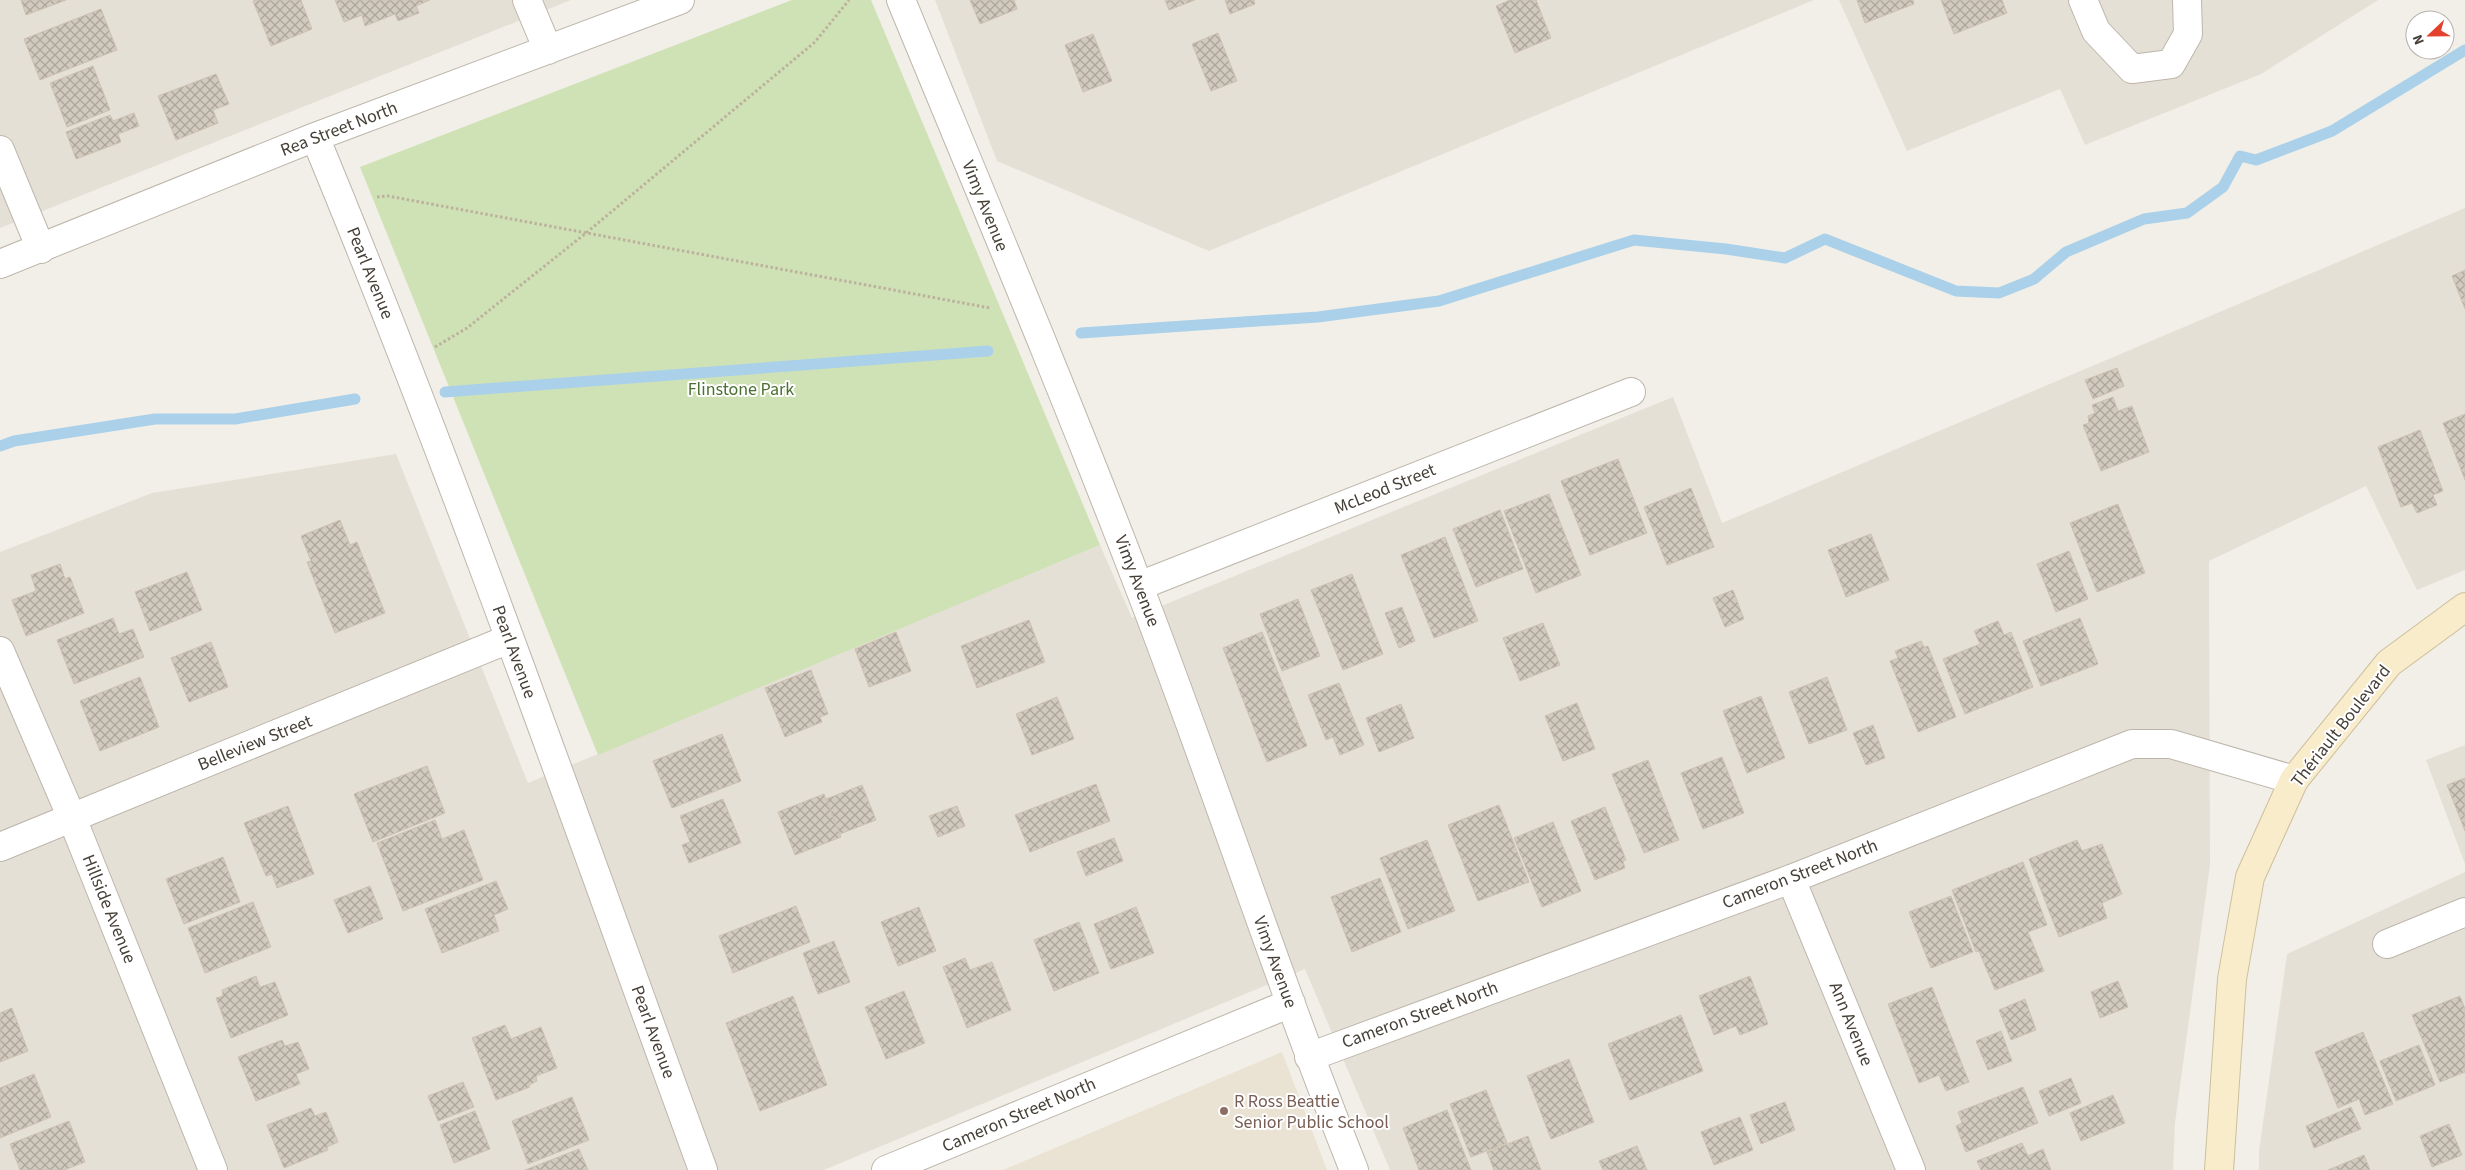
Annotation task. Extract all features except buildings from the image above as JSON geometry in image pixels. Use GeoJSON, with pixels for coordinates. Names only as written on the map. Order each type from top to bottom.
{"type":"FeatureCollection","features":[{"type":"Feature","properties":{"kind":"main road","name":"Thériault Boulevard"},"geometry":{"type":"LineString","coordinates":[[2220,1170],[2232,979],[2250,877],[2294,780],[2389,663],[2465,607]]}},
{"type":"Feature","properties":{"kind":"street"},"geometry":{"type":"LineString","coordinates":[[527,0],[548,50]]}},
{"type":"Feature","properties":{"kind":"street","name":"Rea Street North"},"geometry":{"type":"LineString","coordinates":[[0,264],[315,137],[680,0]]}},
{"type":"Feature","properties":{"kind":"street","name":"Vimy Avenue"},"geometry":{"type":"LineString","coordinates":[[901,0],[1139,586],[1309,1057],[1354,1170]]}},
{"type":"Feature","properties":{"kind":"street"},"geometry":{"type":"LineString","coordinates":[[2083,0],[2096,31],[2132,69],[2171,64],[2188,34],[2187,0]]}},
{"type":"Feature","properties":{"kind":"street","name":"Pearl Avenue"},"geometry":{"type":"LineString","coordinates":[[315,137],[405,363],[509,639],[703,1170]]}},
{"type":"Feature","properties":{"kind":"street"},"geometry":{"type":"LineString","coordinates":[[0,150],[41,249]]}},
{"type":"Feature","properties":{"kind":"street","name":"McLeod Street"},"geometry":{"type":"LineString","coordinates":[[1139,586],[1631,392]]}},
{"type":"Feature","properties":{"kind":"street","name":"Belleview Street"},"geometry":{"type":"LineString","coordinates":[[0,848],[509,639]]}},
{"type":"Feature","properties":{"kind":"street","name":"Hillside Avenue"},"geometry":{"type":"LineString","coordinates":[[0,651],[72,818],[213,1170]]}},
{"type":"Feature","properties":{"kind":"street","name":"Cameron Street North"},"geometry":{"type":"LineString","coordinates":[[1309,1057],[1791,878],[2132,744],[2171,744],[2294,780]]}},
{"type":"Feature","properties":{"kind":"street","name":"Ann Avenue"},"geometry":{"type":"LineString","coordinates":[[1791,878],[1911,1170]]}},
{"type":"Feature","properties":{"kind":"street"},"geometry":{"type":"LineString","coordinates":[[2387,944],[2465,912]]}},
{"type":"Feature","properties":{"kind":"street","name":"Cameron Street North"},"geometry":{"type":"LineString","coordinates":[[886,1170],[1291,1003]]}},
{"type":"Feature","properties":{"kind":"path"},"geometry":{"type":"LineString","coordinates":[[405,363],[428,352],[467,328],[586,233],[815,42],[849,0]]}},
{"type":"Feature","properties":{"kind":"path"},"geometry":{"type":"LineString","coordinates":[[342,202],[388,196],[1030,315]]}},
{"type":"Feature","properties":{"kind":"shaded area"},"geometry":{"type":"Polygon","coordinates":[[[0,0],[571,0],[0,228],[0,0]]]}},
{"type":"Feature","properties":{"kind":"shaded area"},"geometry":{"type":"Polygon","coordinates":[[[935,0],[1814,0],[1209,251],[997,161],[935,0]]]}},
{"type":"Feature","properties":{"kind":"shaded area"},"geometry":{"type":"Polygon","coordinates":[[[1839,0],[2378,0],[2261,74],[2085,145],[2060,89],[1907,151],[1839,0]]]}},
{"type":"Feature","properties":{"kind":"shaded area"},"geometry":{"type":"Polygon","coordinates":[[[2465,208],[2465,570],[2417,590],[2366,486],[2209,561],[2210,865],[2175,1123],[2173,1170],[1390,1170],[1305,969],[824,1170],[0,1170],[0,552],[152,493],[396,454],[528,783],[1100,545],[1132,618],[1673,397],[1722,523],[2465,208]]]}},
{"type":"Feature","properties":{"kind":"shaded area"},"geometry":{"type":"Polygon","coordinates":[[[2465,745],[2465,864],[2426,760],[2465,745]]]}},
{"type":"Feature","properties":{"kind":"shaded area"},"geometry":{"type":"Polygon","coordinates":[[[2465,872],[2465,1170],[2259,1170],[2259,1151],[2287,954],[2465,872]]]}},
{"type":"Feature","properties":{"kind":"shaded area","name":"R Ross Beattie Senior Public School"},"geometry":{"type":"Polygon","coordinates":[[[1282,1052],[1327,1170],[1003,1170],[1282,1052]]]}},
{"type":"Feature","properties":{"kind":"green space","name":"Flinstone Park"},"geometry":{"type":"Polygon","coordinates":[[[792,0],[871,0],[1100,545],[598,755],[360,167],[792,0]]]}},
{"type":"Feature","properties":{"kind":"waterway"},"geometry":{"type":"LineString","coordinates":[[1081,333],[1318,317],[1439,301],[1634,240],[1726,249],[1785,258],[1825,239],[1956,291],[1999,293],[2034,279],[2066,252],[2144,219],[2187,213],[2223,187],[2240,156],[2256,160],[2332,131],[2465,50]]}},
{"type":"Feature","properties":{"kind":"waterway"},"geometry":{"type":"LineString","coordinates":[[445,392],[988,351]]}},
{"type":"Feature","properties":{"kind":"waterway"},"geometry":{"type":"LineString","coordinates":[[0,446],[14,441],[155,419],[235,419],[355,399]]}},
{"type":"Feature","properties":{"kind":"place","name":"R Ross Beattie Senior Public School"},"geometry":{"type":"Point","coordinates":[1224,1111]}}]}
